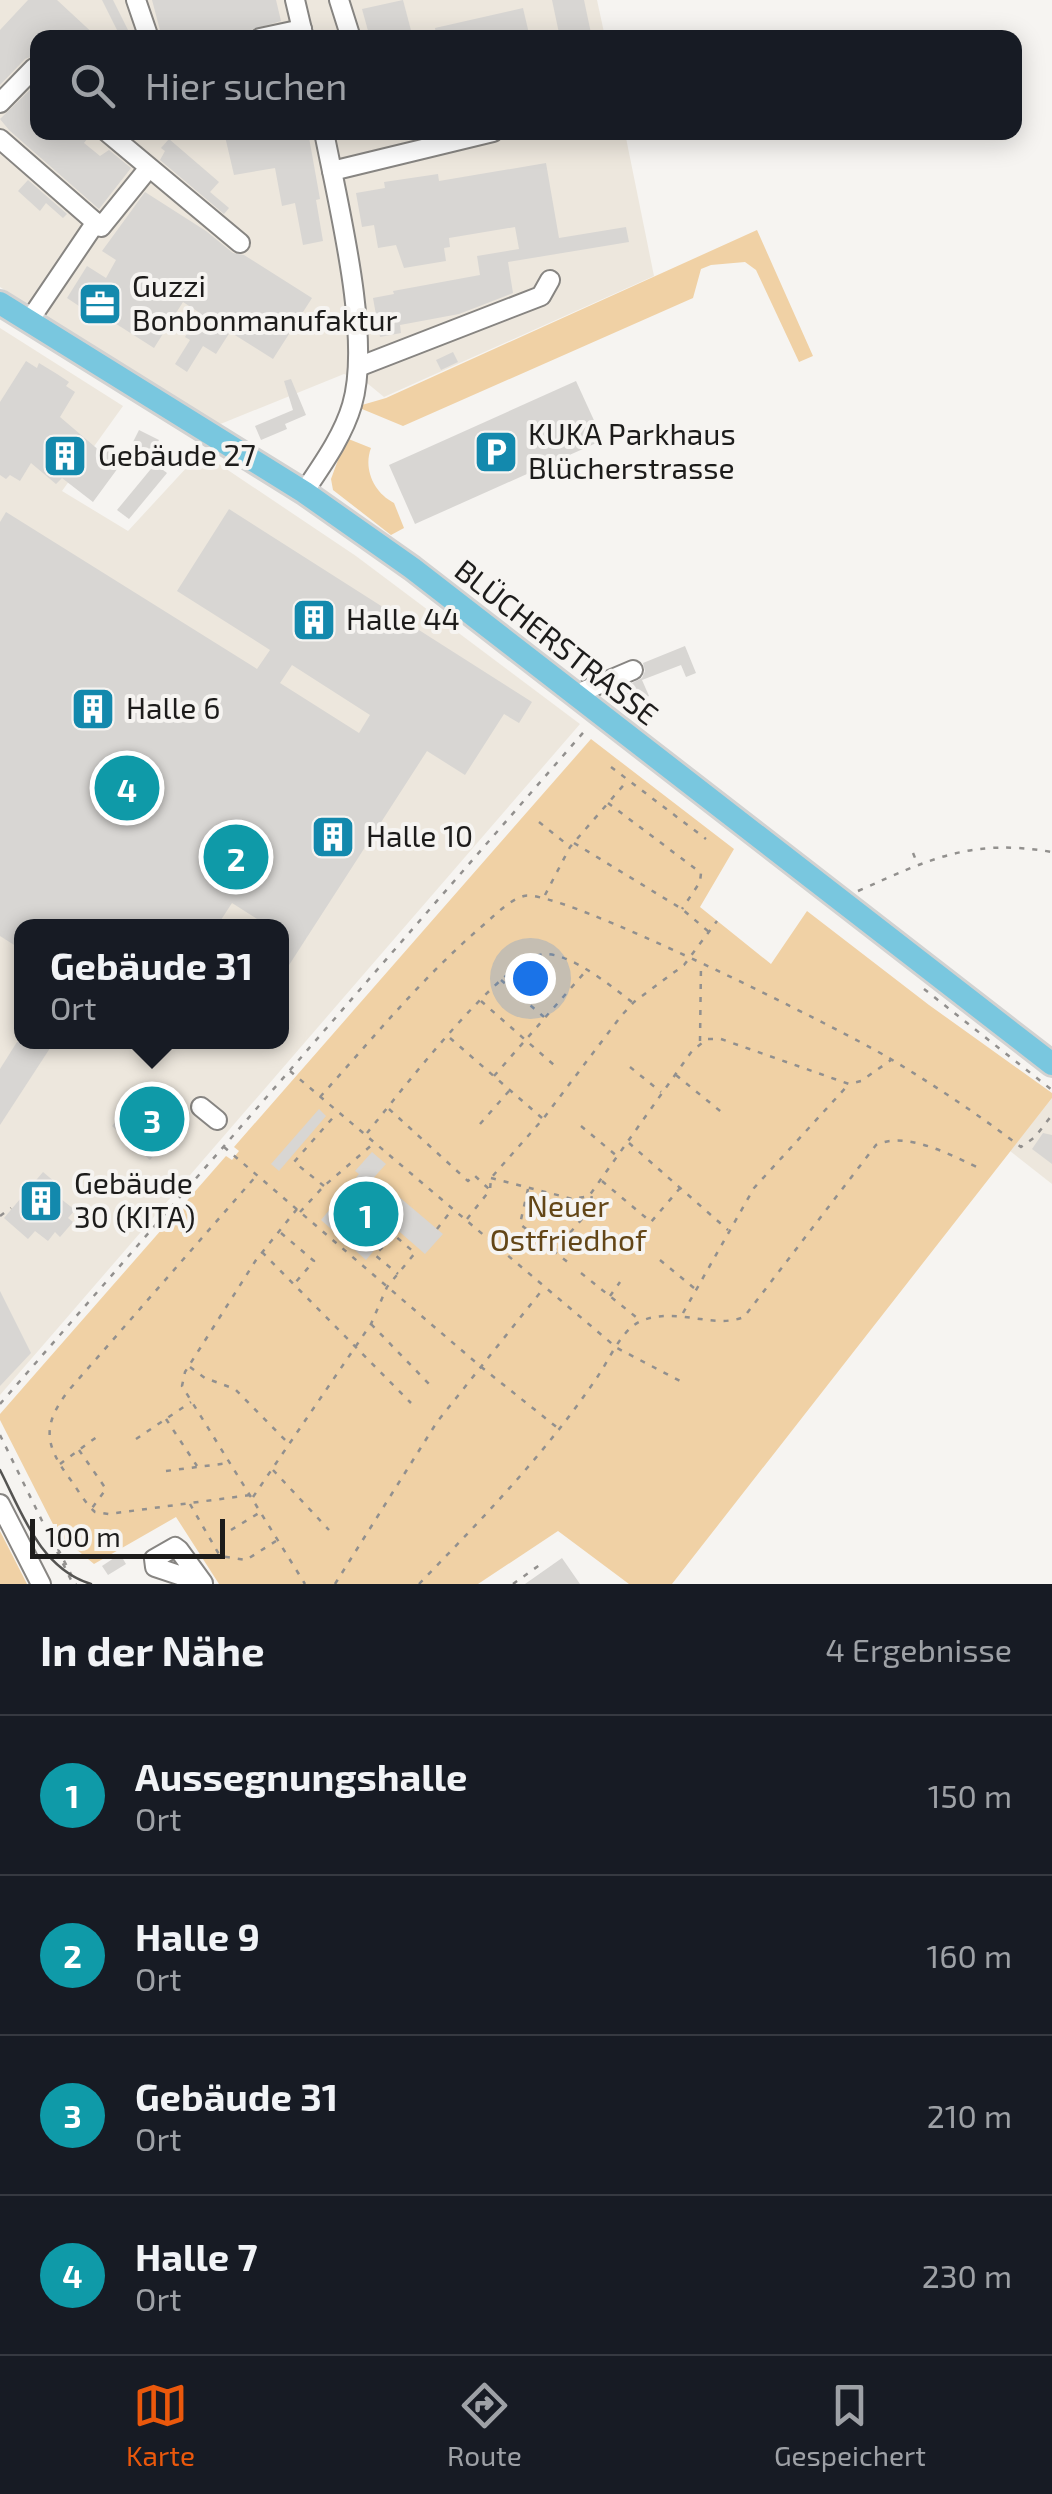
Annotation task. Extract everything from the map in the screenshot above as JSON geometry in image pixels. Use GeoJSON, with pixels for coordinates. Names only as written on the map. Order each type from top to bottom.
{"type":"FeatureCollection","features":[{"type":"Feature","properties":{"kind":"main road","name":"BLÜCHERSTRASSE"},"geometry":{"type":"LineString","coordinates":[[0,303],[304,492],[412,568],[1052,1064]]}},
{"type":"Feature","properties":{"kind":"street"},"geometry":{"type":"LineString","coordinates":[[136,0],[146,30]]}},
{"type":"Feature","properties":{"kind":"street"},"geometry":{"type":"LineString","coordinates":[[296,0],[302,30]]}},
{"type":"Feature","properties":{"kind":"street"},"geometry":{"type":"LineString","coordinates":[[339,0],[348,30]]}},
{"type":"Feature","properties":{"kind":"street"},"geometry":{"type":"LineString","coordinates":[[0,104],[30,72]]}},
{"type":"Feature","properties":{"kind":"street"},"geometry":{"type":"LineString","coordinates":[[0,139],[101,227],[148,169]]}},
{"type":"Feature","properties":{"kind":"street"},"geometry":{"type":"LineString","coordinates":[[116,140],[240,243]]}},
{"type":"Feature","properties":{"kind":"street"},"geometry":{"type":"LineString","coordinates":[[304,492],[348,418],[358,367],[356,315],[326,140]]}},
{"type":"Feature","properties":{"kind":"street"},"geometry":{"type":"LineString","coordinates":[[332,171],[460,140]]}},
{"type":"Feature","properties":{"kind":"street"},"geometry":{"type":"LineString","coordinates":[[29,320],[96,222]]}},
{"type":"Feature","properties":{"kind":"street"},"geometry":{"type":"LineString","coordinates":[[358,367],[542,296],[550,280]]}},
{"type":"Feature","properties":{"kind":"street"},"geometry":{"type":"LineString","coordinates":[[579,698],[586,690],[633,670]]}},
{"type":"Feature","properties":{"kind":"street"},"geometry":{"type":"LineString","coordinates":[[201,1107],[217,1120]]}},
{"type":"Feature","properties":{"kind":"street"},"geometry":{"type":"LineString","coordinates":[[0,1504],[41,1584]]}},
{"type":"Feature","properties":{"kind":"path"},"geometry":{"type":"LineString","coordinates":[[0,1404],[588,727]]}},
{"type":"Feature","properties":{"kind":"path"},"geometry":{"type":"LineString","coordinates":[[610,767],[706,839]]}},
{"type":"Feature","properties":{"kind":"path"},"geometry":{"type":"LineString","coordinates":[[545,896],[572,845],[628,780]]}},
{"type":"Feature","properties":{"kind":"path"},"geometry":{"type":"LineString","coordinates":[[608,803],[698,868],[700,882],[682,909]]}},
{"type":"Feature","properties":{"kind":"path"},"geometry":{"type":"LineString","coordinates":[[539,822],[682,909],[709,932]]}},
{"type":"Feature","properties":{"kind":"path"},"geometry":{"type":"LineString","coordinates":[[838,900],[956,852],[1015,845],[1052,852]]}},
{"type":"Feature","properties":{"kind":"path"},"geometry":{"type":"LineString","coordinates":[[914,853],[918,866]]}},
{"type":"Feature","properties":{"kind":"path"},"geometry":{"type":"LineString","coordinates":[[320,1097],[465,940],[513,900],[533,895],[545,896],[691,959],[852,1037],[1021,1148],[1052,1115]]}},
{"type":"Feature","properties":{"kind":"path"},"geometry":{"type":"LineString","coordinates":[[467,1220],[490,1190],[491,1178],[543,1119],[634,1002],[691,959],[717,921]]}},
{"type":"Feature","properties":{"kind":"path"},"geometry":{"type":"LineString","coordinates":[[365,1135],[480,1000],[527,958],[558,956],[634,1002]]}},
{"type":"Feature","properties":{"kind":"path"},"geometry":{"type":"LineString","coordinates":[[491,1178],[573,1198],[585,1198],[592,1192],[700,1042],[700,964]]}},
{"type":"Feature","properties":{"kind":"path"},"geometry":{"type":"LineString","coordinates":[[494,1076],[586,970]]}},
{"type":"Feature","properties":{"kind":"path"},"geometry":{"type":"LineString","coordinates":[[500,979],[545,1018]]}},
{"type":"Feature","properties":{"kind":"path"},"geometry":{"type":"LineString","coordinates":[[480,1000],[554,1064]]}},
{"type":"Feature","properties":{"kind":"path"},"geometry":{"type":"LineString","coordinates":[[448,1037],[543,1119]]}},
{"type":"Feature","properties":{"kind":"path"},"geometry":{"type":"LineString","coordinates":[[700,1042],[721,1039],[849,1084],[862,1081],[892,1060]]}},
{"type":"Feature","properties":{"kind":"path"},"geometry":{"type":"LineString","coordinates":[[630,1067],[662,1093]]}},
{"type":"Feature","properties":{"kind":"path"},"geometry":{"type":"LineString","coordinates":[[290,1070],[617,1348],[684,1382]]}},
{"type":"Feature","properties":{"kind":"path"},"geometry":{"type":"LineString","coordinates":[[675,1075],[726,1115]]}},
{"type":"Feature","properties":{"kind":"path"},"geometry":{"type":"LineString","coordinates":[[682,1314],[754,1188],[849,1084]]}},
{"type":"Feature","properties":{"kind":"path"},"geometry":{"type":"LineString","coordinates":[[480,1124],[510,1090]]}},
{"type":"Feature","properties":{"kind":"path"},"geometry":{"type":"LineString","coordinates":[[388,1108],[468,1181],[474,1176],[490,1190]]}},
{"type":"Feature","properties":{"kind":"path"},"geometry":{"type":"LineString","coordinates":[[324,1186],[294,1162],[338,1112]]}},
{"type":"Feature","properties":{"kind":"path"},"geometry":{"type":"LineString","coordinates":[[581,1126],[617,1156]]}},
{"type":"Feature","properties":{"kind":"path"},"geometry":{"type":"LineString","coordinates":[[628,1142],[729,1231]]}},
{"type":"Feature","properties":{"kind":"path"},"geometry":{"type":"LineString","coordinates":[[418,1584],[502,1498],[561,1430],[632,1326],[682,1314],[733,1322],[744,1318],[866,1155],[882,1142],[909,1142],[983,1170]]}},
{"type":"Feature","properties":{"kind":"path"},"geometry":{"type":"LineString","coordinates":[[305,1584],[182,1386],[188,1366],[262,1252],[324,1186],[374,1143]]}},
{"type":"Feature","properties":{"kind":"path"},"geometry":{"type":"LineString","coordinates":[[223,1146],[480,1366],[561,1430]]}},
{"type":"Feature","properties":{"kind":"path"},"geometry":{"type":"LineString","coordinates":[[257,1175],[59,1403],[49,1434],[52,1454],[92,1509],[109,1514],[251,1497],[370,1324],[387,1287],[416,1253],[394,1235],[375,1255],[398,1274]]}},
{"type":"Feature","properties":{"kind":"path"},"geometry":{"type":"LineString","coordinates":[[601,1180],[651,1222],[682,1187]]}},
{"type":"Feature","properties":{"kind":"path"},"geometry":{"type":"LineString","coordinates":[[513,1231],[520,1224],[528,1187]]}},
{"type":"Feature","properties":{"kind":"path"},"geometry":{"type":"LineString","coordinates":[[553,1252],[590,1210],[592,1192]]}},
{"type":"Feature","properties":{"kind":"path"},"geometry":{"type":"LineString","coordinates":[[0,1216],[11,1208]]}},
{"type":"Feature","properties":{"kind":"path"},"geometry":{"type":"LineString","coordinates":[[436,1229],[452,1209]]}},
{"type":"Feature","properties":{"kind":"path"},"geometry":{"type":"LineString","coordinates":[[520,1224],[570,1264]]}},
{"type":"Feature","properties":{"kind":"path"},"geometry":{"type":"LineString","coordinates":[[279,1231],[314,1261],[294,1284]]}},
{"type":"Feature","properties":{"kind":"path"},"geometry":{"type":"LineString","coordinates":[[262,1252],[412,1403]]}},
{"type":"Feature","properties":{"kind":"path"},"geometry":{"type":"LineString","coordinates":[[660,1260],[694,1288]]}},
{"type":"Feature","properties":{"kind":"path"},"geometry":{"type":"LineString","coordinates":[[581,1273],[641,1321]]}},
{"type":"Feature","properties":{"kind":"path"},"geometry":{"type":"LineString","coordinates":[[610,1296],[620,1282]]}},
{"type":"Feature","properties":{"kind":"path"},"geometry":{"type":"LineString","coordinates":[[335,1584],[437,1422],[544,1288]]}},
{"type":"Feature","properties":{"kind":"path"},"geometry":{"type":"LineString","coordinates":[[370,1324],[429,1384]]}},
{"type":"Feature","properties":{"kind":"path"},"geometry":{"type":"LineString","coordinates":[[188,1366],[235,1390],[289,1444]]}},
{"type":"Feature","properties":{"kind":"path"},"geometry":{"type":"LineString","coordinates":[[136,1439],[192,1402]]}},
{"type":"Feature","properties":{"kind":"path"},"geometry":{"type":"LineString","coordinates":[[166,1419],[198,1467]]}},
{"type":"Feature","properties":{"kind":"path"},"geometry":{"type":"LineString","coordinates":[[0,1435],[75,1584]]}},
{"type":"Feature","properties":{"kind":"path"},"geometry":{"type":"LineString","coordinates":[[59,1464],[98,1436]]}},
{"type":"Feature","properties":{"kind":"path"},"geometry":{"type":"LineString","coordinates":[[79,1450],[106,1490],[92,1509]]}},
{"type":"Feature","properties":{"kind":"path"},"geometry":{"type":"LineString","coordinates":[[166,1472],[230,1463]]}},
{"type":"Feature","properties":{"kind":"path"},"geometry":{"type":"LineString","coordinates":[[273,1470],[329,1530]]}},
{"type":"Feature","properties":{"kind":"path"},"geometry":{"type":"LineString","coordinates":[[189,1503],[220,1556],[246,1560],[276,1540]]}},
{"type":"Feature","properties":{"kind":"path"},"geometry":{"type":"LineString","coordinates":[[231,1530],[260,1512]]}},
{"type":"Feature","properties":{"kind":"path"},"geometry":{"type":"LineString","coordinates":[[512,1584],[541,1564]]}},
{"type":"Feature","properties":{"kind":"shaded area"},"geometry":{"type":"Polygon","coordinates":[[[0,0],[597,0],[603,30],[30,30],[30,140],[626,140],[654,276],[384,397],[367,383],[344,374],[218,425],[0,287],[0,0]]]}},
{"type":"Feature","properties":{"kind":"shaded area"},"geometry":{"type":"Polygon","coordinates":[[[0,328],[123,406],[62,491],[128,531],[201,452],[356,556],[580,724],[0,1395],[0,328]]]}},
{"type":"Feature","properties":{"kind":"shaded area"},"geometry":{"type":"Polygon","coordinates":[[[1052,1098],[1052,1184],[1010,1151],[1052,1098]]]}},
{"type":"Feature","properties":{"kind":"green space"},"geometry":{"type":"Polygon","coordinates":[[[757,230],[813,356],[799,362],[756,270],[745,262],[711,265],[701,269],[693,298],[403,426],[362,409],[362,405],[386,398],[757,230]]]}},
{"type":"Feature","properties":{"kind":"green space"},"geometry":{"type":"Polygon","coordinates":[[[346,438],[371,448],[368,464],[372,480],[394,503],[404,528],[391,535],[333,490],[331,479],[346,438]]]}},
{"type":"Feature","properties":{"kind":"green space","name":"Neuer Ostfriedhof"},"geometry":{"type":"Polygon","coordinates":[[[591,739],[734,849],[700,907],[771,964],[807,911],[1052,1093],[1052,1098],[672,1584],[629,1584],[558,1531],[478,1584],[219,1584],[176,1517],[94,1564],[58,1534],[0,1414],[226,1156],[232,1160],[239,1151],[234,1147],[591,739]]]}},
{"type":"Feature","properties":{"kind":"green space"},"geometry":{"type":"Polygon","coordinates":[[[0,1531],[27,1584],[0,1584],[0,1531]]]}},
{"type":"Feature","properties":{"kind":"building"},"geometry":{"type":"Polygon","coordinates":[[[28,0],[57,0],[89,30],[30,30],[30,57],[0,85],[0,30],[28,0]]]}},
{"type":"Feature","properties":{"kind":"building"},"geometry":{"type":"Polygon","coordinates":[[[102,0],[113,0],[128,30],[117,30],[102,0]]]}},
{"type":"Feature","properties":{"kind":"building"},"geometry":{"type":"Polygon","coordinates":[[[152,0],[276,0],[281,21],[251,30],[160,30],[152,0]]]}},
{"type":"Feature","properties":{"kind":"building"},"geometry":{"type":"Polygon","coordinates":[[[403,0],[411,30],[368,30],[362,9],[403,0]]]}},
{"type":"Feature","properties":{"kind":"building"},"geometry":{"type":"Polygon","coordinates":[[[552,0],[584,0],[590,30],[558,30],[552,0]]]}},
{"type":"Feature","properties":{"kind":"building"},"geometry":{"type":"Polygon","coordinates":[[[523,8],[528,30],[435,30],[523,8]]]}},
{"type":"Feature","properties":{"kind":"building"},"geometry":{"type":"Polygon","coordinates":[[[30,90],[30,140],[86,140],[84,143],[100,156],[109,150],[131,168],[99,209],[0,119],[30,90]]]}},
{"type":"Feature","properties":{"kind":"building"},"geometry":{"type":"Polygon","coordinates":[[[170,140],[219,182],[210,192],[229,208],[224,214],[160,160],[165,151],[161,148],[170,140]]]}},
{"type":"Feature","properties":{"kind":"building"},"geometry":{"type":"Polygon","coordinates":[[[226,140],[309,140],[323,241],[303,245],[295,203],[282,206],[275,168],[234,175],[226,140]]]}},
{"type":"Feature","properties":{"kind":"building"},"geometry":{"type":"Polygon","coordinates":[[[546,163],[559,238],[626,227],[629,242],[508,262],[513,293],[459,314],[400,325],[401,333],[380,337],[373,298],[480,275],[477,256],[519,249],[515,227],[449,238],[450,247],[444,248],[446,261],[404,268],[396,245],[378,248],[374,225],[362,227],[356,193],[385,188],[384,182],[438,174],[439,181],[546,163]]]}},
{"type":"Feature","properties":{"kind":"building"},"geometry":{"type":"Polygon","coordinates":[[[28,180],[67,214],[63,218],[46,203],[40,211],[18,191],[28,180]]]}},
{"type":"Feature","properties":{"kind":"building"},"geometry":{"type":"Polygon","coordinates":[[[145,192],[233,253],[244,255],[312,298],[273,359],[230,332],[216,354],[203,346],[187,372],[175,364],[200,313],[183,302],[154,348],[88,306],[85,310],[67,298],[87,266],[106,278],[116,260],[102,251],[145,192]]]}},
{"type":"Feature","properties":{"kind":"building"},"geometry":{"type":"Polygon","coordinates":[[[453,352],[458,362],[441,370],[436,360],[453,352]]]}},
{"type":"Feature","properties":{"kind":"building"},"geometry":{"type":"Polygon","coordinates":[[[26,361],[37,368],[39,363],[69,382],[66,386],[75,392],[60,417],[101,452],[107,443],[126,457],[93,502],[62,478],[56,484],[31,463],[20,481],[0,475],[0,402],[26,361]]]}},
{"type":"Feature","properties":{"kind":"building"},"geometry":{"type":"Polygon","coordinates":[[[291,379],[306,415],[285,424],[287,429],[261,440],[255,426],[293,410],[284,381],[291,379]]]}},
{"type":"Feature","properties":{"kind":"building","name":"KUKA Parkhaus Blücherstrasse"},"geometry":{"type":"Polygon","coordinates":[[[576,381],[603,440],[415,524],[389,465],[576,381]]]}},
{"type":"Feature","properties":{"kind":"building"},"geometry":{"type":"Polygon","coordinates":[[[139,430],[159,440],[151,456],[131,446],[139,430]]]}},
{"type":"Feature","properties":{"kind":"building"},"geometry":{"type":"Polygon","coordinates":[[[155,464],[167,473],[129,519],[117,510],[155,464]]]}},
{"type":"Feature","properties":{"kind":"building"},"geometry":{"type":"Polygon","coordinates":[[[229,509],[532,702],[519,723],[504,714],[465,775],[427,751],[289,965],[289,919],[257,919],[232,903],[222,919],[14,919],[14,945],[0,936],[0,522],[6,512],[257,669],[270,650],[177,591],[229,509]],[[292,665],[280,683],[359,733],[370,715],[292,665]]]}},
{"type":"Feature","properties":{"kind":"building"},"geometry":{"type":"Polygon","coordinates":[[[685,646],[696,673],[686,677],[681,665],[642,680],[649,696],[630,705],[622,688],[642,678],[643,663],[685,646]]]}},
{"type":"Feature","properties":{"kind":"building"},"geometry":{"type":"Polygon","coordinates":[[[14,1047],[49,1049],[0,1125],[0,1069],[14,1047]]]}},
{"type":"Feature","properties":{"kind":"building"},"geometry":{"type":"Polygon","coordinates":[[[148,1084],[190,1113],[150,1160],[112,1126],[148,1084]]]}},
{"type":"Feature","properties":{"kind":"building"},"geometry":{"type":"Polygon","coordinates":[[[319,1109],[326,1116],[279,1171],[271,1164],[319,1109]]]}},
{"type":"Feature","properties":{"kind":"building"},"geometry":{"type":"Polygon","coordinates":[[[1043,1133],[1052,1135],[1052,1164],[1032,1149],[1043,1133]]]}},
{"type":"Feature","properties":{"kind":"building"},"geometry":{"type":"Polygon","coordinates":[[[372,1152],[386,1164],[369,1183],[391,1203],[398,1196],[443,1234],[425,1254],[394,1227],[366,1260],[321,1220],[372,1152]]]}},
{"type":"Feature","properties":{"kind":"building","name":"Gebäude 30 (KITA)"},"geometry":{"type":"Polygon","coordinates":[[[43,1172],[62,1188],[56,1195],[75,1210],[68,1218],[73,1222],[60,1237],[55,1232],[48,1241],[35,1231],[28,1239],[4,1218],[43,1172]]]}},
{"type":"Feature","properties":{"kind":"building"},"geometry":{"type":"Polygon","coordinates":[[[0,1291],[31,1353],[0,1386],[0,1291]]]}},
{"type":"Feature","properties":{"kind":"building"},"geometry":{"type":"Polygon","coordinates":[[[120,1554],[126,1564],[108,1575],[102,1566],[120,1554]]]}},
{"type":"Feature","properties":{"kind":"building"},"geometry":{"type":"Polygon","coordinates":[[[562,1558],[580,1584],[525,1584],[562,1558]]]}},
{"type":"Feature","properties":{"kind":"tram line"},"geometry":{"type":"LineString","coordinates":[[0,1470],[25,1521],[46,1552],[73,1576],[91,1584]]}},
{"type":"Feature","properties":{"kind":"place","name":"Guzzi Bonbonmanufaktur"},"geometry":{"type":"Point","coordinates":[100,304]}},
{"type":"Feature","properties":{"kind":"place","name":"KUKA Parkhaus Blücherstrasse"},"geometry":{"type":"Point","coordinates":[496,452]}},
{"type":"Feature","properties":{"kind":"place","name":"Gebäude 27"},"geometry":{"type":"Point","coordinates":[65,456]}},
{"type":"Feature","properties":{"kind":"place","name":"Halle 44"},"geometry":{"type":"Point","coordinates":[314,620]}},
{"type":"Feature","properties":{"kind":"place","name":"Halle 6"},"geometry":{"type":"Point","coordinates":[93,709]}},
{"type":"Feature","properties":{"kind":"place","name":"Halle 7"},"geometry":{"type":"Point","coordinates":[127,788]}},
{"type":"Feature","properties":{"kind":"place","name":"Halle 10"},"geometry":{"type":"Point","coordinates":[333,837]}},
{"type":"Feature","properties":{"kind":"place","name":"Halle 9"},"geometry":{"type":"Point","coordinates":[236,857]}},
{"type":"Feature","properties":{"kind":"place","name":"Gebäude 31"},"geometry":{"type":"Point","coordinates":[152,1119]}},
{"type":"Feature","properties":{"kind":"place","name":"Gebäude 30 (KITA)"},"geometry":{"type":"Point","coordinates":[41,1201]}},
{"type":"Feature","properties":{"kind":"place","name":"Aussegnungshalle"},"geometry":{"type":"Point","coordinates":[366,1214]}}]}
